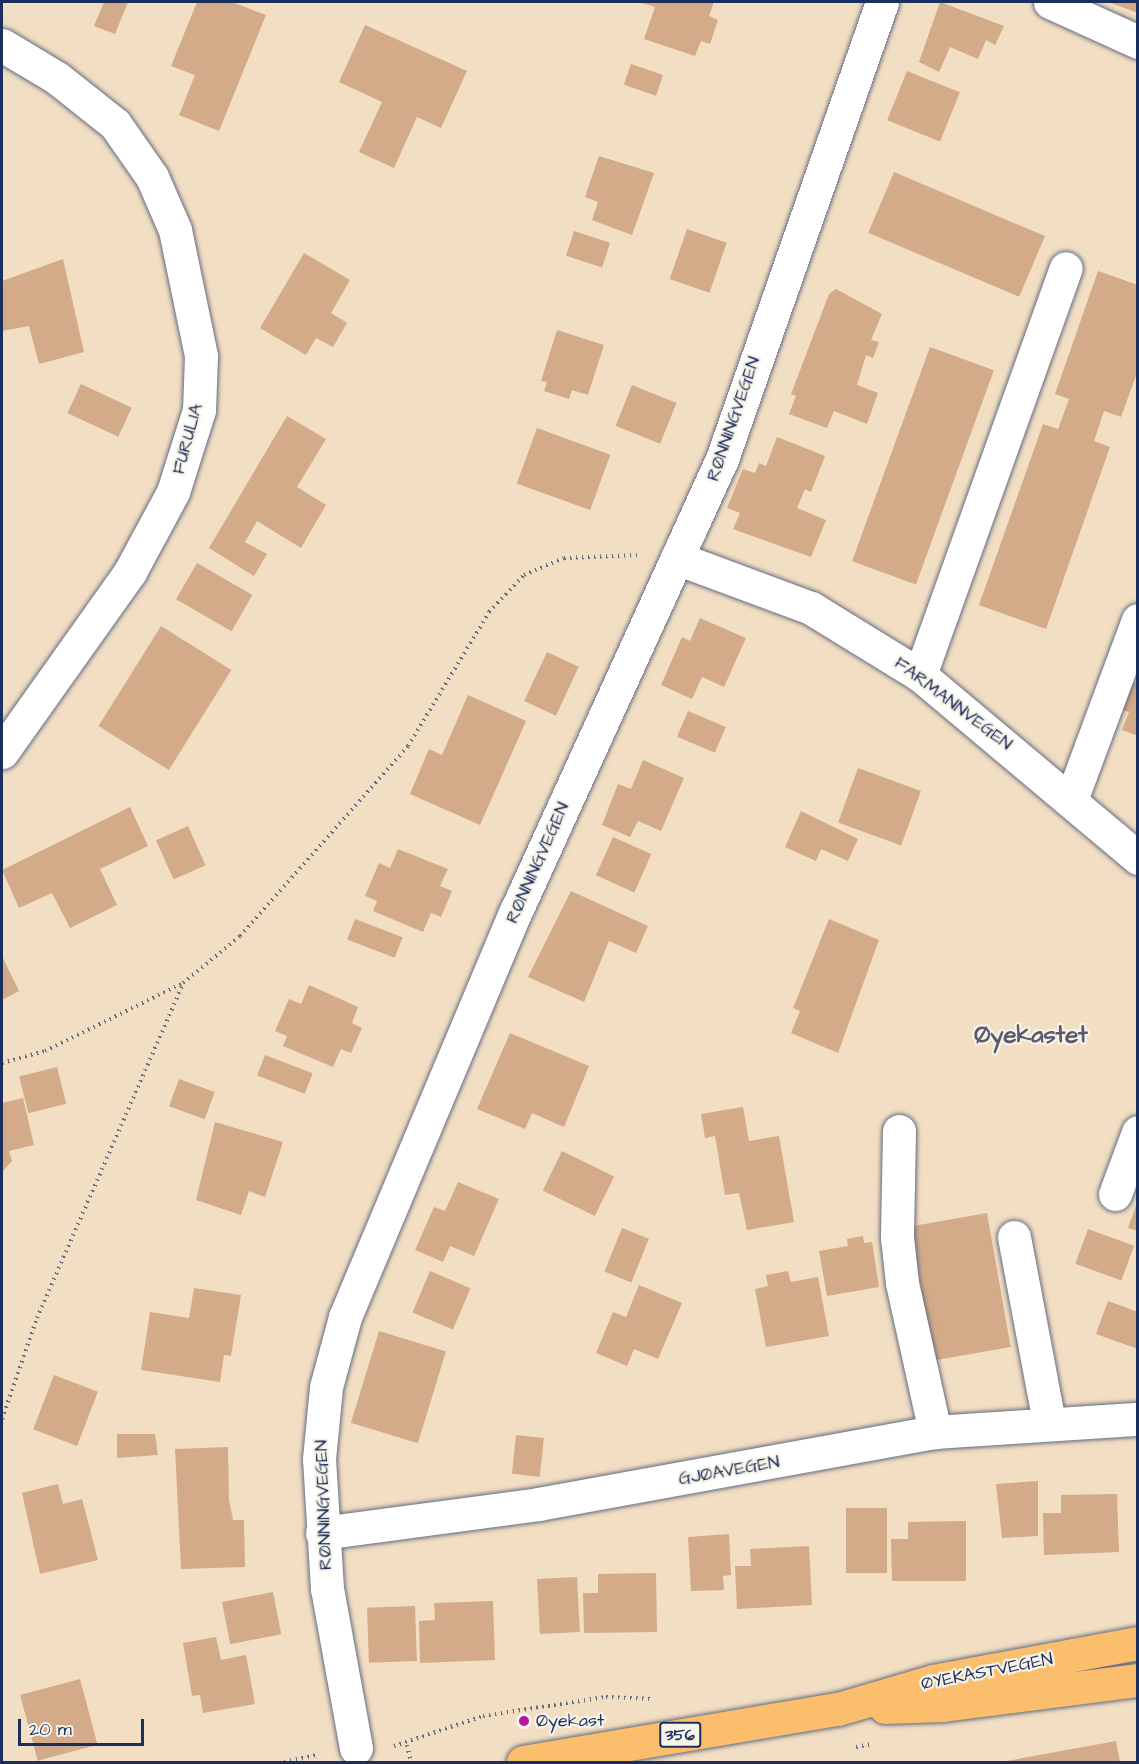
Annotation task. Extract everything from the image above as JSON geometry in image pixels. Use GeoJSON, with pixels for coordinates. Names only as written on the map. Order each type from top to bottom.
{"type":"FeatureCollection","features":[{"type":"Feature","properties":{"kind":"main road","name":"ØYEKASTVEGEN"},"geometry":{"type":"LineString","coordinates":[[523,1762],[838,1709],[933,1681],[1137,1643]]}},
{"type":"Feature","properties":{"kind":"main road","name":"ØYEKASTVEGEN"},"geometry":{"type":"LineString","coordinates":[[838,1709],[943,1705],[1137,1680]]}},
{"type":"Feature","properties":{"kind":"street","name":"RØNNINGVEGEN"},"geometry":{"type":"LineString","coordinates":[[356,1748],[322,1533],[319,1459],[326,1387],[345,1317],[516,911],[679,559],[722,459],[882,2]]}},
{"type":"Feature","properties":{"kind":"street"},"geometry":{"type":"LineString","coordinates":[[1050,2],[1137,42]]}},
{"type":"Feature","properties":{"kind":"street","name":"FURULIA"},"geometry":{"type":"LineString","coordinates":[[2,45],[57,78],[115,124],[152,177],[175,230],[201,356],[199,410],[173,492],[130,572],[2,752]]}},
{"type":"Feature","properties":{"kind":"street"},"geometry":{"type":"LineString","coordinates":[[920,675],[1066,268]]}},
{"type":"Feature","properties":{"kind":"street","name":"FARMANNVEGEN"},"geometry":{"type":"LineString","coordinates":[[679,559],[811,608],[920,675],[1137,858]]}},
{"type":"Feature","properties":{"kind":"street"},"geometry":{"type":"LineString","coordinates":[[1071,801],[1137,620]]}},
{"type":"Feature","properties":{"kind":"street"},"geometry":{"type":"LineString","coordinates":[[899,1131],[897,1237],[902,1283],[935,1432]]}},
{"type":"Feature","properties":{"kind":"street"},"geometry":{"type":"LineString","coordinates":[[1115,1194],[1137,1132]]}},
{"type":"Feature","properties":{"kind":"street"},"geometry":{"type":"LineString","coordinates":[[1014,1237],[1049,1422]]}},
{"type":"Feature","properties":{"kind":"street","name":"GJØAVEGEN"},"geometry":{"type":"LineString","coordinates":[[322,1533],[538,1504],[935,1432],[1049,1422],[1137,1419]]}},
{"type":"Feature","properties":{"kind":"path"},"geometry":{"type":"LineString","coordinates":[[2,1063],[45,1051],[183,983],[240,936],[408,746],[489,612],[525,575],[564,558],[608,553],[679,559]]}},
{"type":"Feature","properties":{"kind":"path"},"geometry":{"type":"LineString","coordinates":[[2,1419],[38,1318],[183,983]]}},
{"type":"Feature","properties":{"kind":"path"},"geometry":{"type":"LineString","coordinates":[[284,1762],[356,1748],[407,1745],[483,1716],[606,1697],[662,1699]]}},
{"type":"Feature","properties":{"kind":"path"},"geometry":{"type":"LineString","coordinates":[[407,1745],[411,1762]]}},
{"type":"Feature","properties":{"kind":"building"},"geometry":{"type":"Polygon","coordinates":[[[104,2],[128,2],[115,34],[94,26],[104,2]]]}},
{"type":"Feature","properties":{"kind":"building"},"geometry":{"type":"Polygon","coordinates":[[[197,2],[232,2],[266,15],[219,131],[179,115],[195,75],[171,66],[197,2]]]}},
{"type":"Feature","properties":{"kind":"building"},"geometry":{"type":"Polygon","coordinates":[[[639,2],[714,2],[709,16],[718,20],[710,44],[701,41],[695,56],[644,39],[655,7],[639,2]]]}},
{"type":"Feature","properties":{"kind":"building"},"geometry":{"type":"Polygon","coordinates":[[[940,2],[1004,26],[995,45],[986,40],[978,59],[950,47],[939,72],[919,62],[940,2]]]}},
{"type":"Feature","properties":{"kind":"building"},"geometry":{"type":"Polygon","coordinates":[[[1108,2],[1138,2],[1138,13],[1108,2]]]}},
{"type":"Feature","properties":{"kind":"building"},"geometry":{"type":"Polygon","coordinates":[[[365,25],[467,71],[441,128],[417,117],[394,168],[359,152],[382,102],[339,82],[365,25]]]}},
{"type":"Feature","properties":{"kind":"building"},"geometry":{"type":"Polygon","coordinates":[[[631,64],[663,75],[656,96],[624,85],[631,64]]]}},
{"type":"Feature","properties":{"kind":"building"},"geometry":{"type":"Polygon","coordinates":[[[907,71],[960,92],[940,141],[887,120],[907,71]]]}},
{"type":"Feature","properties":{"kind":"building"},"geometry":{"type":"Polygon","coordinates":[[[599,156],[654,173],[632,235],[592,220],[598,202],[585,197],[599,156]]]}},
{"type":"Feature","properties":{"kind":"building"},"geometry":{"type":"Polygon","coordinates":[[[894,172],[1045,236],[1019,297],[868,233],[894,172]]]}},
{"type":"Feature","properties":{"kind":"building"},"geometry":{"type":"Polygon","coordinates":[[[687,229],[727,243],[709,293],[670,279],[687,229]]]}},
{"type":"Feature","properties":{"kind":"building"},"geometry":{"type":"Polygon","coordinates":[[[574,231],[610,243],[602,267],[566,256],[574,231]]]}},
{"type":"Feature","properties":{"kind":"building"},"geometry":{"type":"Polygon","coordinates":[[[304,253],[350,280],[331,313],[347,323],[333,347],[316,338],[306,355],[260,328],[304,253]]]}},
{"type":"Feature","properties":{"kind":"building"},"geometry":{"type":"Polygon","coordinates":[[[63,259],[84,352],[39,364],[29,326],[2,331],[2,281],[63,259]]]}},
{"type":"Feature","properties":{"kind":"building"},"geometry":{"type":"Polygon","coordinates":[[[1098,271],[1138,285],[1138,370],[1121,417],[1104,411],[1094,441],[1110,447],[1046,629],[979,605],[1043,424],[1058,429],[1069,399],[1055,394],[1098,271]]]}},
{"type":"Feature","properties":{"kind":"building"},"geometry":{"type":"Polygon","coordinates":[[[836,289],[882,314],[871,340],[879,342],[873,358],[866,355],[857,385],[878,393],[867,424],[834,411],[827,428],[789,414],[796,396],[791,394],[829,294],[836,289]]]}},
{"type":"Feature","properties":{"kind":"building"},"geometry":{"type":"Polygon","coordinates":[[[557,330],[604,345],[588,395],[572,390],[569,399],[544,391],[547,382],[541,381],[557,330]]]}},
{"type":"Feature","properties":{"kind":"building"},"geometry":{"type":"Polygon","coordinates":[[[930,347],[994,370],[916,585],[852,561],[930,347]]]}},
{"type":"Feature","properties":{"kind":"building"},"geometry":{"type":"Polygon","coordinates":[[[81,384],[132,408],[118,437],[67,413],[81,384]]]}},
{"type":"Feature","properties":{"kind":"building"},"geometry":{"type":"Polygon","coordinates":[[[632,385],[677,403],[660,444],[616,426],[632,385]]]}},
{"type":"Feature","properties":{"kind":"building"},"geometry":{"type":"Polygon","coordinates":[[[287,416],[326,439],[297,487],[326,505],[301,548],[257,521],[245,542],[267,554],[254,576],[209,548],[287,416]]]}},
{"type":"Feature","properties":{"kind":"building"},"geometry":{"type":"Polygon","coordinates":[[[537,428],[610,455],[590,510],[517,483],[537,428]]]}},
{"type":"Feature","properties":{"kind":"building"},"geometry":{"type":"Polygon","coordinates":[[[777,437],[825,456],[811,492],[805,489],[797,508],[826,520],[811,557],[733,529],[740,513],[727,508],[743,469],[755,473],[759,463],[766,466],[777,437]]]}},
{"type":"Feature","properties":{"kind":"building"},"geometry":{"type":"Polygon","coordinates":[[[197,563],[252,595],[231,631],[176,599],[197,563]]]}},
{"type":"Feature","properties":{"kind":"building"},"geometry":{"type":"Polygon","coordinates":[[[700,618],[746,638],[724,687],[702,677],[692,699],[661,685],[682,637],[690,641],[700,618]]]}},
{"type":"Feature","properties":{"kind":"building"},"geometry":{"type":"Polygon","coordinates":[[[161,626],[231,670],[169,770],[98,726],[161,626]]]}},
{"type":"Feature","properties":{"kind":"building"},"geometry":{"type":"Polygon","coordinates":[[[547,652],[579,667],[556,716],[524,701],[547,652]]]}},
{"type":"Feature","properties":{"kind":"building"},"geometry":{"type":"Polygon","coordinates":[[[1127,680],[1138,684],[1138,736],[1122,730],[1129,712],[1117,708],[1127,680]]]}},
{"type":"Feature","properties":{"kind":"building"},"geometry":{"type":"Polygon","coordinates":[[[468,695],[526,721],[480,825],[410,794],[429,749],[442,755],[468,695]]]}},
{"type":"Feature","properties":{"kind":"building"},"geometry":{"type":"Polygon","coordinates":[[[688,711],[726,727],[715,753],[677,737],[688,711]]]}},
{"type":"Feature","properties":{"kind":"building"},"geometry":{"type":"Polygon","coordinates":[[[643,760],[684,778],[661,831],[638,821],[630,837],[602,825],[618,784],[631,789],[643,760]]]}},
{"type":"Feature","properties":{"kind":"building"},"geometry":{"type":"Polygon","coordinates":[[[858,768],[921,791],[901,845],[838,823],[858,768]]]}},
{"type":"Feature","properties":{"kind":"building"},"geometry":{"type":"Polygon","coordinates":[[[130,807],[148,846],[100,869],[117,905],[70,928],[52,893],[19,908],[2,870],[130,807]]]}},
{"type":"Feature","properties":{"kind":"building"},"geometry":{"type":"Polygon","coordinates":[[[801,811],[858,839],[848,861],[821,849],[816,861],[785,847],[801,811]]]}},
{"type":"Feature","properties":{"kind":"building"},"geometry":{"type":"Polygon","coordinates":[[[188,826],[205,865],[174,880],[156,840],[188,826]]]}},
{"type":"Feature","properties":{"kind":"building"},"geometry":{"type":"Polygon","coordinates":[[[613,837],[651,854],[634,892],[596,875],[613,837]]]}},
{"type":"Feature","properties":{"kind":"building"},"geometry":{"type":"Polygon","coordinates":[[[398,849],[448,869],[440,886],[452,891],[441,917],[431,913],[423,932],[373,911],[377,901],[365,896],[379,863],[390,868],[398,849]]]}},
{"type":"Feature","properties":{"kind":"building"},"geometry":{"type":"Polygon","coordinates":[[[571,891],[648,926],[636,953],[609,941],[584,1002],[528,977],[571,891]]]}},
{"type":"Feature","properties":{"kind":"building"},"geometry":{"type":"Polygon","coordinates":[[[355,919],[403,937],[395,958],[347,940],[355,919]]]}},
{"type":"Feature","properties":{"kind":"building"},"geometry":{"type":"Polygon","coordinates":[[[829,919],[879,940],[838,1053],[791,1033],[800,1011],[793,1008],[829,919]]]}},
{"type":"Feature","properties":{"kind":"building"},"geometry":{"type":"Polygon","coordinates":[[[2,956],[19,991],[2,1000],[2,956]]]}},
{"type":"Feature","properties":{"kind":"building"},"geometry":{"type":"Polygon","coordinates":[[[309,985],[358,1007],[352,1023],[362,1028],[351,1053],[341,1049],[333,1067],[283,1046],[287,1036],[275,1031],[289,999],[301,1004],[309,985]]]}},
{"type":"Feature","properties":{"kind":"building"},"geometry":{"type":"Polygon","coordinates":[[[510,1033],[589,1066],[564,1127],[532,1113],[525,1129],[477,1109],[510,1033]]]}},
{"type":"Feature","properties":{"kind":"building"},"geometry":{"type":"Polygon","coordinates":[[[265,1055],[313,1073],[305,1094],[257,1076],[265,1055]]]}},
{"type":"Feature","properties":{"kind":"building"},"geometry":{"type":"Polygon","coordinates":[[[57,1067],[66,1104],[28,1113],[19,1076],[57,1067]]]}},
{"type":"Feature","properties":{"kind":"building"},"geometry":{"type":"Polygon","coordinates":[[[179,1079],[215,1092],[205,1119],[169,1106],[179,1079]]]}},
{"type":"Feature","properties":{"kind":"building"},"geometry":{"type":"Polygon","coordinates":[[[23,1098],[34,1145],[9,1151],[12,1161],[2,1172],[2,1103],[23,1098]]]}},
{"type":"Feature","properties":{"kind":"building"},"geometry":{"type":"Polygon","coordinates":[[[743,1107],[749,1141],[779,1136],[794,1222],[747,1230],[739,1193],[725,1195],[715,1136],[705,1138],[701,1114],[743,1107]]]}},
{"type":"Feature","properties":{"kind":"building"},"geometry":{"type":"Polygon","coordinates":[[[215,1122],[283,1142],[265,1197],[249,1191],[241,1215],[196,1200],[215,1122]]]}},
{"type":"Feature","properties":{"kind":"building"},"geometry":{"type":"Polygon","coordinates":[[[562,1151],[614,1176],[595,1216],[543,1191],[562,1151]]]}},
{"type":"Feature","properties":{"kind":"building"},"geometry":{"type":"Polygon","coordinates":[[[458,1182],[499,1199],[474,1256],[450,1246],[443,1262],[415,1250],[434,1207],[445,1211],[458,1182]]]}},
{"type":"Feature","properties":{"kind":"building"},"geometry":{"type":"Polygon","coordinates":[[[1138,1200],[1138,1231],[1128,1228],[1138,1200]]]}},
{"type":"Feature","properties":{"kind":"building"},"geometry":{"type":"Polygon","coordinates":[[[987,1213],[1011,1347],[934,1360],[910,1227],[987,1213]]]}},
{"type":"Feature","properties":{"kind":"building"},"geometry":{"type":"Polygon","coordinates":[[[622,1228],[649,1239],[631,1282],[604,1272],[622,1228]]]}},
{"type":"Feature","properties":{"kind":"building"},"geometry":{"type":"Polygon","coordinates":[[[1088,1229],[1134,1246],[1121,1281],[1075,1264],[1088,1229]]]}},
{"type":"Feature","properties":{"kind":"building"},"geometry":{"type":"Polygon","coordinates":[[[863,1236],[864,1243],[872,1242],[879,1287],[827,1296],[819,1251],[848,1246],[847,1239],[863,1236]]]}},
{"type":"Feature","properties":{"kind":"building"},"geometry":{"type":"Polygon","coordinates":[[[430,1271],[471,1288],[453,1330],[412,1312],[430,1271]]]}},
{"type":"Feature","properties":{"kind":"building"},"geometry":{"type":"Polygon","coordinates":[[[788,1271],[791,1282],[818,1277],[829,1336],[766,1347],[755,1289],[768,1286],[766,1275],[788,1271]]]}},
{"type":"Feature","properties":{"kind":"building"},"geometry":{"type":"Polygon","coordinates":[[[639,1285],[682,1303],[658,1359],[634,1349],[627,1366],[596,1353],[613,1312],[626,1317],[639,1285]]]}},
{"type":"Feature","properties":{"kind":"building"},"geometry":{"type":"Polygon","coordinates":[[[194,1288],[241,1295],[231,1356],[224,1355],[220,1382],[141,1370],[150,1312],[189,1318],[194,1288]]]}},
{"type":"Feature","properties":{"kind":"building"},"geometry":{"type":"Polygon","coordinates":[[[1108,1301],[1138,1312],[1138,1349],[1096,1334],[1108,1301]]]}},
{"type":"Feature","properties":{"kind":"building"},"geometry":{"type":"Polygon","coordinates":[[[379,1331],[446,1351],[418,1443],[351,1423],[379,1331]]]}},
{"type":"Feature","properties":{"kind":"building"},"geometry":{"type":"Polygon","coordinates":[[[54,1375],[98,1392],[77,1446],[33,1429],[54,1375]]]}},
{"type":"Feature","properties":{"kind":"building"},"geometry":{"type":"Polygon","coordinates":[[[117,1434],[155,1434],[158,1455],[117,1458],[117,1434]]]}},
{"type":"Feature","properties":{"kind":"building"},"geometry":{"type":"Polygon","coordinates":[[[516,1435],[544,1438],[540,1477],[512,1474],[516,1435]]]}},
{"type":"Feature","properties":{"kind":"building"},"geometry":{"type":"Polygon","coordinates":[[[228,1447],[229,1500],[233,1520],[244,1520],[245,1567],[181,1569],[175,1449],[228,1447]]]}},
{"type":"Feature","properties":{"kind":"building"},"geometry":{"type":"Polygon","coordinates":[[[1038,1481],[1038,1536],[1002,1538],[996,1484],[1038,1481]]]}},
{"type":"Feature","properties":{"kind":"building"},"geometry":{"type":"Polygon","coordinates":[[[58,1484],[63,1504],[82,1499],[98,1560],[40,1574],[22,1493],[58,1484]]]}},
{"type":"Feature","properties":{"kind":"building"},"geometry":{"type":"Polygon","coordinates":[[[1117,1494],[1119,1552],[1044,1555],[1043,1513],[1061,1513],[1061,1495],[1117,1494]]]}},
{"type":"Feature","properties":{"kind":"building"},"geometry":{"type":"Polygon","coordinates":[[[846,1508],[887,1508],[887,1573],[846,1573],[846,1508]]]}},
{"type":"Feature","properties":{"kind":"building"},"geometry":{"type":"Polygon","coordinates":[[[966,1521],[966,1581],[892,1581],[891,1539],[908,1539],[908,1522],[966,1521]]]}},
{"type":"Feature","properties":{"kind":"building"},"geometry":{"type":"Polygon","coordinates":[[[729,1534],[731,1575],[723,1576],[724,1590],[691,1591],[688,1537],[729,1534]]]}},
{"type":"Feature","properties":{"kind":"building"},"geometry":{"type":"Polygon","coordinates":[[[809,1546],[812,1605],[737,1609],[735,1566],[751,1566],[750,1549],[809,1546]]]}},
{"type":"Feature","properties":{"kind":"building"},"geometry":{"type":"Polygon","coordinates":[[[656,1573],[657,1632],[584,1633],[583,1593],[598,1593],[598,1574],[656,1573]]]}},
{"type":"Feature","properties":{"kind":"building"},"geometry":{"type":"Polygon","coordinates":[[[577,1577],[580,1632],[540,1634],[537,1579],[577,1577]]]}},
{"type":"Feature","properties":{"kind":"building"},"geometry":{"type":"Polygon","coordinates":[[[273,1592],[281,1634],[230,1644],[222,1602],[273,1592]]]}},
{"type":"Feature","properties":{"kind":"building"},"geometry":{"type":"Polygon","coordinates":[[[493,1601],[495,1660],[420,1663],[419,1621],[435,1620],[434,1603],[493,1601]]]}},
{"type":"Feature","properties":{"kind":"building"},"geometry":{"type":"Polygon","coordinates":[[[415,1606],[417,1661],[369,1663],[367,1608],[415,1606]]]}},
{"type":"Feature","properties":{"kind":"building"},"geometry":{"type":"Polygon","coordinates":[[[216,1637],[221,1660],[246,1655],[255,1704],[203,1713],[200,1695],[192,1696],[183,1643],[216,1637]]]}},
{"type":"Feature","properties":{"kind":"building"},"geometry":{"type":"Polygon","coordinates":[[[80,1679],[98,1745],[38,1761],[20,1695],[80,1679]]]}},
{"type":"Feature","properties":{"kind":"building"},"geometry":{"type":"Polygon","coordinates":[[[1116,1741],[1120,1762],[1007,1762],[1007,1761],[1116,1741]]]}},
{"type":"Feature","properties":{"kind":"place","name":"Øyekast"},"geometry":{"type":"Point","coordinates":[524,1721]}},
{"type":"Feature","properties":{"kind":"district","name":"Øyekastet"},"geometry":{"type":"Point","coordinates":[1031,1036]}}]}
